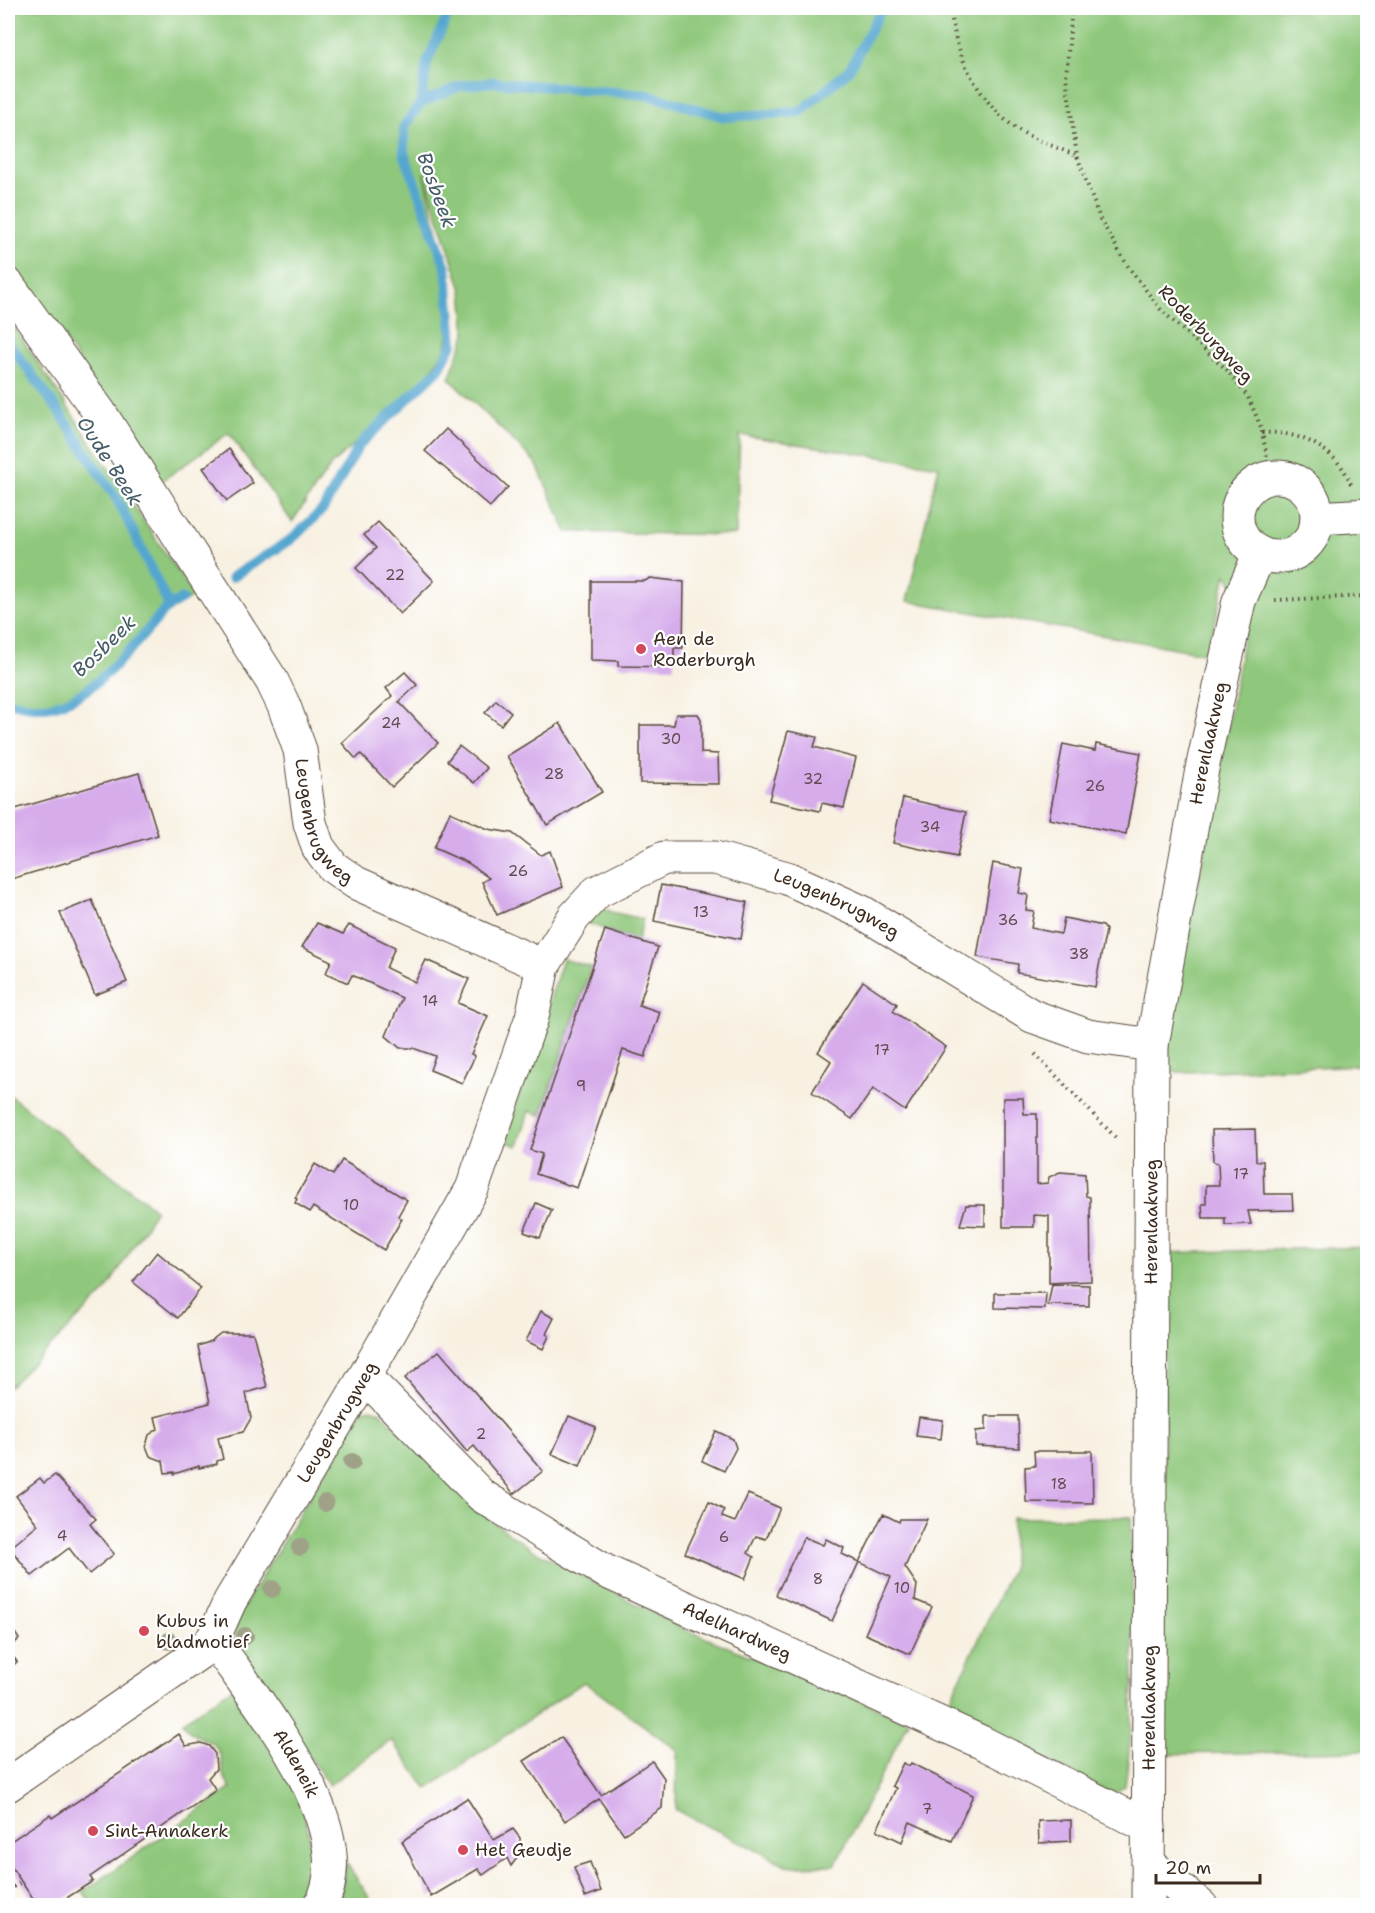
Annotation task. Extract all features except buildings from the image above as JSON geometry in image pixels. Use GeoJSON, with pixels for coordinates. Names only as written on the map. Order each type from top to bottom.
{"type":"FeatureCollection","features":[{"type":"Feature","properties":{"kind":"street","name":"Leugenbrugweg"},"geometry":{"type":"LineString","coordinates":[[8,285],[100,413],[279,693],[300,750],[313,835],[333,867],[356,883],[543,966]]}},
{"type":"Feature","properties":{"kind":"street"},"geometry":{"type":"LineString","coordinates":[[1271,477],[1294,481],[1304,487],[1311,496],[1317,518],[1315,531],[1308,542],[1298,551],[1286,556],[1260,553],[1242,535],[1238,511],[1249,489],[1271,477]]}},
{"type":"Feature","properties":{"kind":"street"},"geometry":{"type":"LineString","coordinates":[[1317,518],[1362,515]]}},
{"type":"Feature","properties":{"kind":"street","name":"Herenlaakweg"},"geometry":{"type":"LineString","coordinates":[[1148,1905],[1152,1045],[1202,769],[1239,601],[1260,553]]}},
{"type":"Feature","properties":{"kind":"street","name":"Leugenbrugweg"},"geometry":{"type":"LineString","coordinates":[[8,1785],[199,1653],[213,1639],[230,1601],[362,1381],[472,1189],[532,1017],[543,966],[574,916],[597,892],[664,858],[715,858],[787,878],[862,912],[1032,1016],[1088,1036],[1152,1045]]}},
{"type":"Feature","properties":{"kind":"street","name":"Adelhardweg"},"geometry":{"type":"LineString","coordinates":[[362,1381],[377,1389],[483,1496],[605,1571],[981,1742],[1149,1827]]}},
{"type":"Feature","properties":{"kind":"street","name":"Aldeneik"},"geometry":{"type":"LineString","coordinates":[[213,1639],[299,1766],[316,1797],[327,1835],[329,1857],[328,1887],[320,1905]]}},
{"type":"Feature","properties":{"kind":"street"},"geometry":{"type":"LineString","coordinates":[[1148,1863],[1200,1905]]}},
{"type":"Feature","properties":{"kind":"path"},"geometry":{"type":"LineString","coordinates":[[951,8],[961,52],[970,74],[988,100],[1022,132],[1077,156]]}},
{"type":"Feature","properties":{"kind":"path","name":"Roderburgweg"},"geometry":{"type":"LineString","coordinates":[[1071,8],[1065,77],[1077,156],[1100,219],[1127,265],[1161,310],[1227,370],[1248,397],[1262,433],[1271,477]]}},
{"type":"Feature","properties":{"kind":"path"},"geometry":{"type":"LineString","coordinates":[[1262,433],[1293,434],[1330,455],[1349,478],[1362,515]]}},
{"type":"Feature","properties":{"kind":"path"},"geometry":{"type":"LineString","coordinates":[[1239,601],[1368,596]]}},
{"type":"Feature","properties":{"kind":"path"},"geometry":{"type":"LineString","coordinates":[[1018,1006],[1022,1040],[1151,1175]]}},
{"type":"Feature","properties":{"kind":"path"},"geometry":{"type":"LineString","coordinates":[[8,1890],[21,1882]]}},
{"type":"Feature","properties":{"kind":"green space"},"geometry":{"type":"Polygon","coordinates":[[[8,8],[1367,8],[1367,1065],[1164,1073],[1171,1009],[1209,831],[1249,607],[1226,574],[1208,654],[907,601],[939,466],[740,435],[736,535],[567,532],[536,463],[449,378],[466,334],[462,290],[424,172],[453,298],[446,348],[422,385],[332,464],[292,522],[229,433],[159,483],[46,311],[8,259],[8,8]]]}},
{"type":"Feature","properties":{"kind":"green space"},"geometry":{"type":"Polygon","coordinates":[[[8,318],[194,596],[146,626],[113,663],[73,699],[36,706],[8,700],[8,318]]]}},
{"type":"Feature","properties":{"kind":"green space"},"geometry":{"type":"Polygon","coordinates":[[[601,906],[611,912],[643,919],[637,941],[587,923],[601,906]]]}},
{"type":"Feature","properties":{"kind":"green space"},"geometry":{"type":"Polygon","coordinates":[[[563,959],[591,967],[541,1115],[529,1111],[518,1146],[504,1141],[563,959]]]}},
{"type":"Feature","properties":{"kind":"green space"},"geometry":{"type":"Polygon","coordinates":[[[8,1094],[156,1210],[105,1292],[9,1387],[8,1094]]]}},
{"type":"Feature","properties":{"kind":"green space"},"geometry":{"type":"Polygon","coordinates":[[[1367,1247],[1367,1751],[1164,1754],[1164,1253],[1367,1247]]]}},
{"type":"Feature","properties":{"kind":"green space"},"geometry":{"type":"Polygon","coordinates":[[[371,1408],[379,1411],[498,1525],[533,1550],[684,1629],[909,1721],[835,1865],[788,1866],[676,1810],[677,1750],[584,1682],[427,1789],[392,1740],[329,1785],[239,1656],[234,1643],[238,1616],[362,1410],[371,1408]]]}},
{"type":"Feature","properties":{"kind":"green space"},"geometry":{"type":"Polygon","coordinates":[[[1131,1517],[1132,1719],[1125,1786],[1115,1793],[1105,1791],[946,1708],[1012,1569],[1012,1518],[1131,1517]]]}},
{"type":"Feature","properties":{"kind":"green space"},"geometry":{"type":"Polygon","coordinates":[[[232,1688],[281,1764],[295,1791],[305,1818],[311,1847],[309,1876],[300,1905],[93,1905],[83,1892],[231,1788],[223,1775],[221,1757],[214,1744],[191,1733],[182,1722],[232,1688]]]}},
{"type":"Feature","properties":{"kind":"green space"},"geometry":{"type":"Polygon","coordinates":[[[346,1862],[374,1905],[339,1906],[346,1862]]]}},
{"type":"Feature","properties":{"kind":"waterway"},"geometry":{"type":"LineString","coordinates":[[421,103],[427,62],[451,8]]}},
{"type":"Feature","properties":{"kind":"waterway","name":"Bosbeek"},"geometry":{"type":"LineString","coordinates":[[232,577],[292,539],[323,509],[360,444],[439,369],[453,343],[446,267],[404,153],[404,126],[421,103],[460,86],[494,82],[648,95],[725,117],[800,112],[849,70],[882,8]]}},
{"type":"Feature","properties":{"kind":"waterway","name":"Oude Beek"},"geometry":{"type":"LineString","coordinates":[[8,342],[58,410],[118,501],[169,606]]}},
{"type":"Feature","properties":{"kind":"waterway","name":"Bosbeek"},"geometry":{"type":"LineString","coordinates":[[8,702],[40,707],[59,704],[77,696],[111,669],[169,606],[182,599]]}},
{"type":"Feature","properties":{"kind":"place","name":"Aen de Roderburgh"},"geometry":{"type":"Point","coordinates":[641,649]}},
{"type":"Feature","properties":{"kind":"place","name":"Kubus in bladmotief"},"geometry":{"type":"Point","coordinates":[144,1631]}},
{"type":"Feature","properties":{"kind":"place","name":"Sint-Annakerk"},"geometry":{"type":"Point","coordinates":[93,1831]}},
{"type":"Feature","properties":{"kind":"place","name":"Het Geudje"},"geometry":{"type":"Point","coordinates":[463,1850]}}]}
